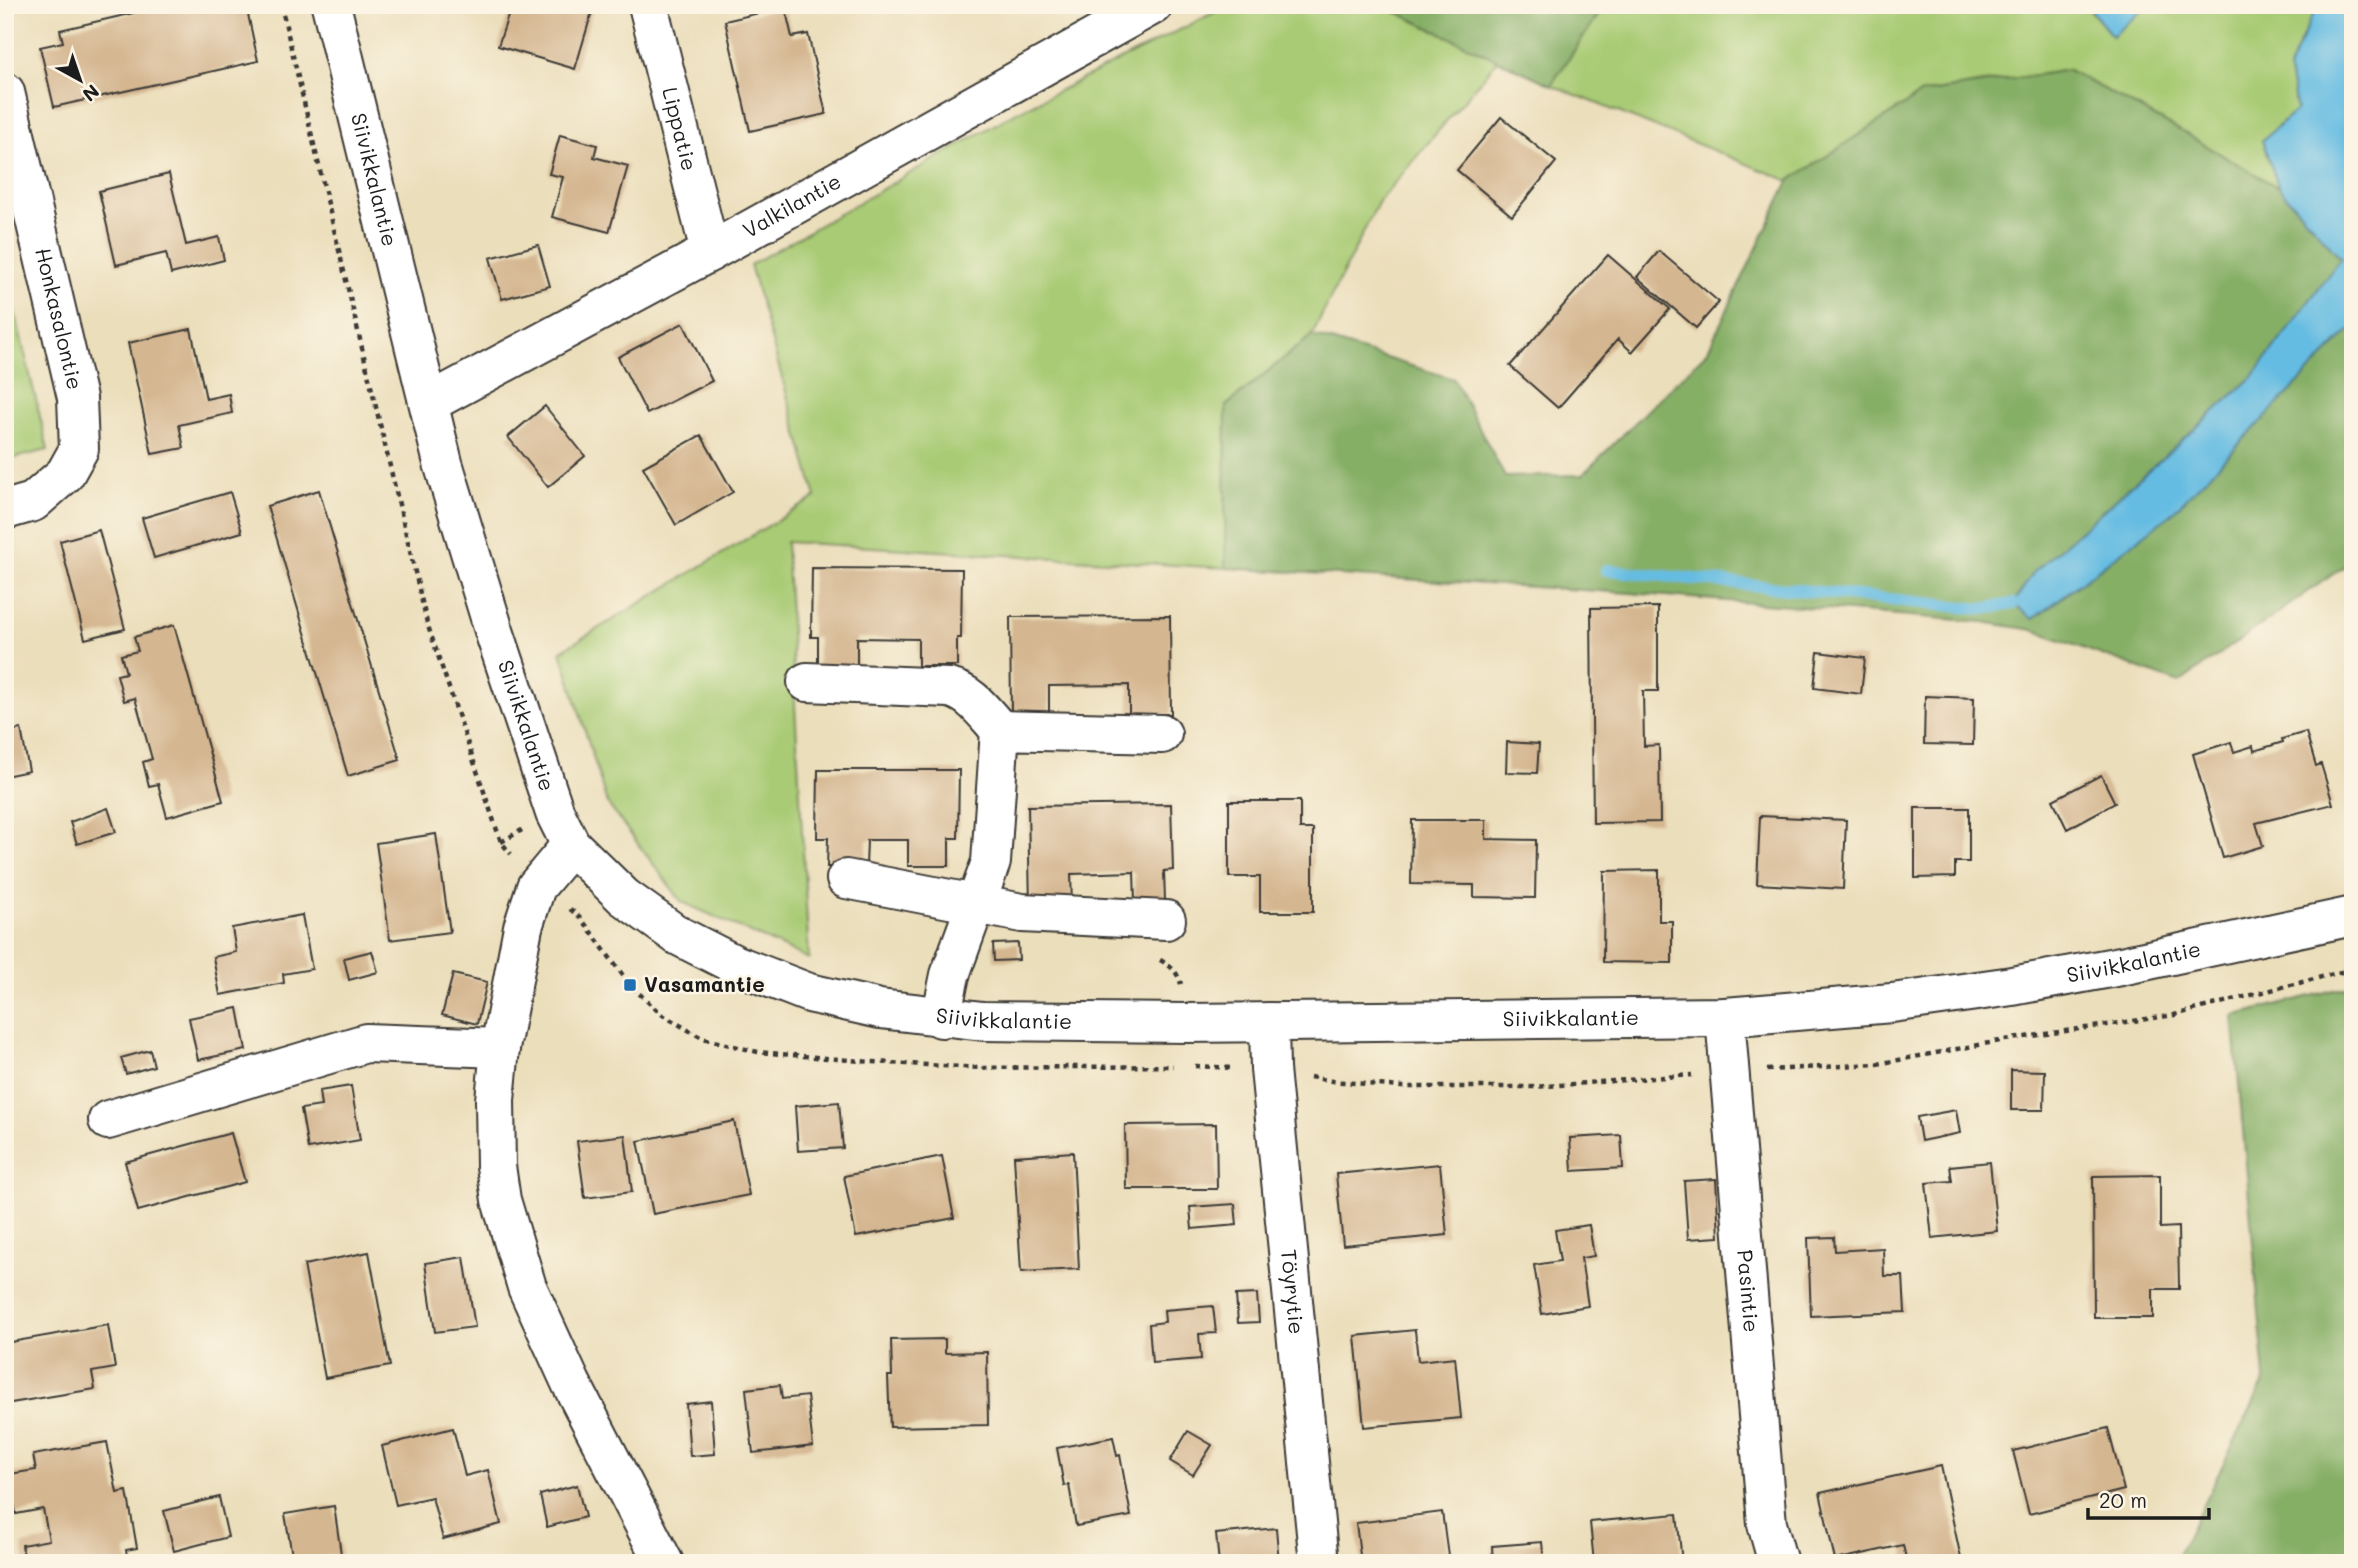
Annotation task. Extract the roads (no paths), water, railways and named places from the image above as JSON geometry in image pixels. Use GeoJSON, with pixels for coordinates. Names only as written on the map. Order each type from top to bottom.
{"type":"FeatureCollection","features":[{"type":"Feature","properties":{"kind":"street","name":"Siivikkalantie"},"geometry":{"type":"LineString","coordinates":[[331,5],[443,463],[495,634],[555,813],[571,845],[624,897],[677,935],[734,964],[809,993],[880,1009],[983,1021],[1187,1023],[1725,1017],[1892,1003],[2012,986],[2121,966],[2353,916]]}},
{"type":"Feature","properties":{"kind":"street","name":"Lippatie"},"geometry":{"type":"LineString","coordinates":[[648,5],[710,252]]}},
{"type":"Feature","properties":{"kind":"street","name":"Valkilantie"},"geometry":{"type":"LineString","coordinates":[[429,403],[710,252],[1153,5]]}},
{"type":"Feature","properties":{"kind":"street","name":"Honkasalontie"},"geometry":{"type":"LineString","coordinates":[[5,92],[77,398],[79,449],[65,474],[33,502],[5,510]]}},
{"type":"Feature","properties":{"kind":"street"},"geometry":{"type":"LineString","coordinates":[[807,682],[959,690],[1000,730],[1162,734]]}},
{"type":"Feature","properties":{"kind":"street"},"geometry":{"type":"LineString","coordinates":[[941,1018],[950,975],[991,862],[1000,730]]}},
{"type":"Feature","properties":{"kind":"street"},"geometry":{"type":"LineString","coordinates":[[571,845],[537,887],[523,927],[500,1048],[495,1100],[496,1166],[501,1200],[523,1275],[570,1383],[664,1563]]}},
{"type":"Feature","properties":{"kind":"street"},"geometry":{"type":"LineString","coordinates":[[846,879],[1022,913],[1166,920]]}},
{"type":"Feature","properties":{"kind":"street","name":"Pasintie"},"geometry":{"type":"LineString","coordinates":[[1725,1017],[1767,1524],[1778,1563]]}},
{"type":"Feature","properties":{"kind":"street","name":"Töyrytie"},"geometry":{"type":"LineString","coordinates":[[1269,1022],[1270,1069],[1319,1563]]}},
{"type":"Feature","properties":{"kind":"street"},"geometry":{"type":"LineString","coordinates":[[108,1120],[366,1043],[500,1048]]}},
{"type":"Feature","properties":{"kind":"water"},"geometry":{"type":"Polygon","coordinates":[[[2092,5],[2148,5],[2112,36],[2090,9],[2092,5]]]}},
{"type":"Feature","properties":{"kind":"water"},"geometry":{"type":"Polygon","coordinates":[[[2315,5],[2353,5],[2353,327],[2170,515],[2033,619],[2013,604],[2034,572],[2252,378],[2341,258],[2279,188],[2262,140],[2297,110],[2288,68],[2316,8],[2315,5]]]}},
{"type":"Feature","properties":{"kind":"waterway"},"geometry":{"type":"LineString","coordinates":[[1606,570],[1982,609],[2013,604]]}},
{"type":"Feature","properties":{"kind":"place","name":"Vasamantie"},"geometry":{"type":"Point","coordinates":[630,985]}}]}
